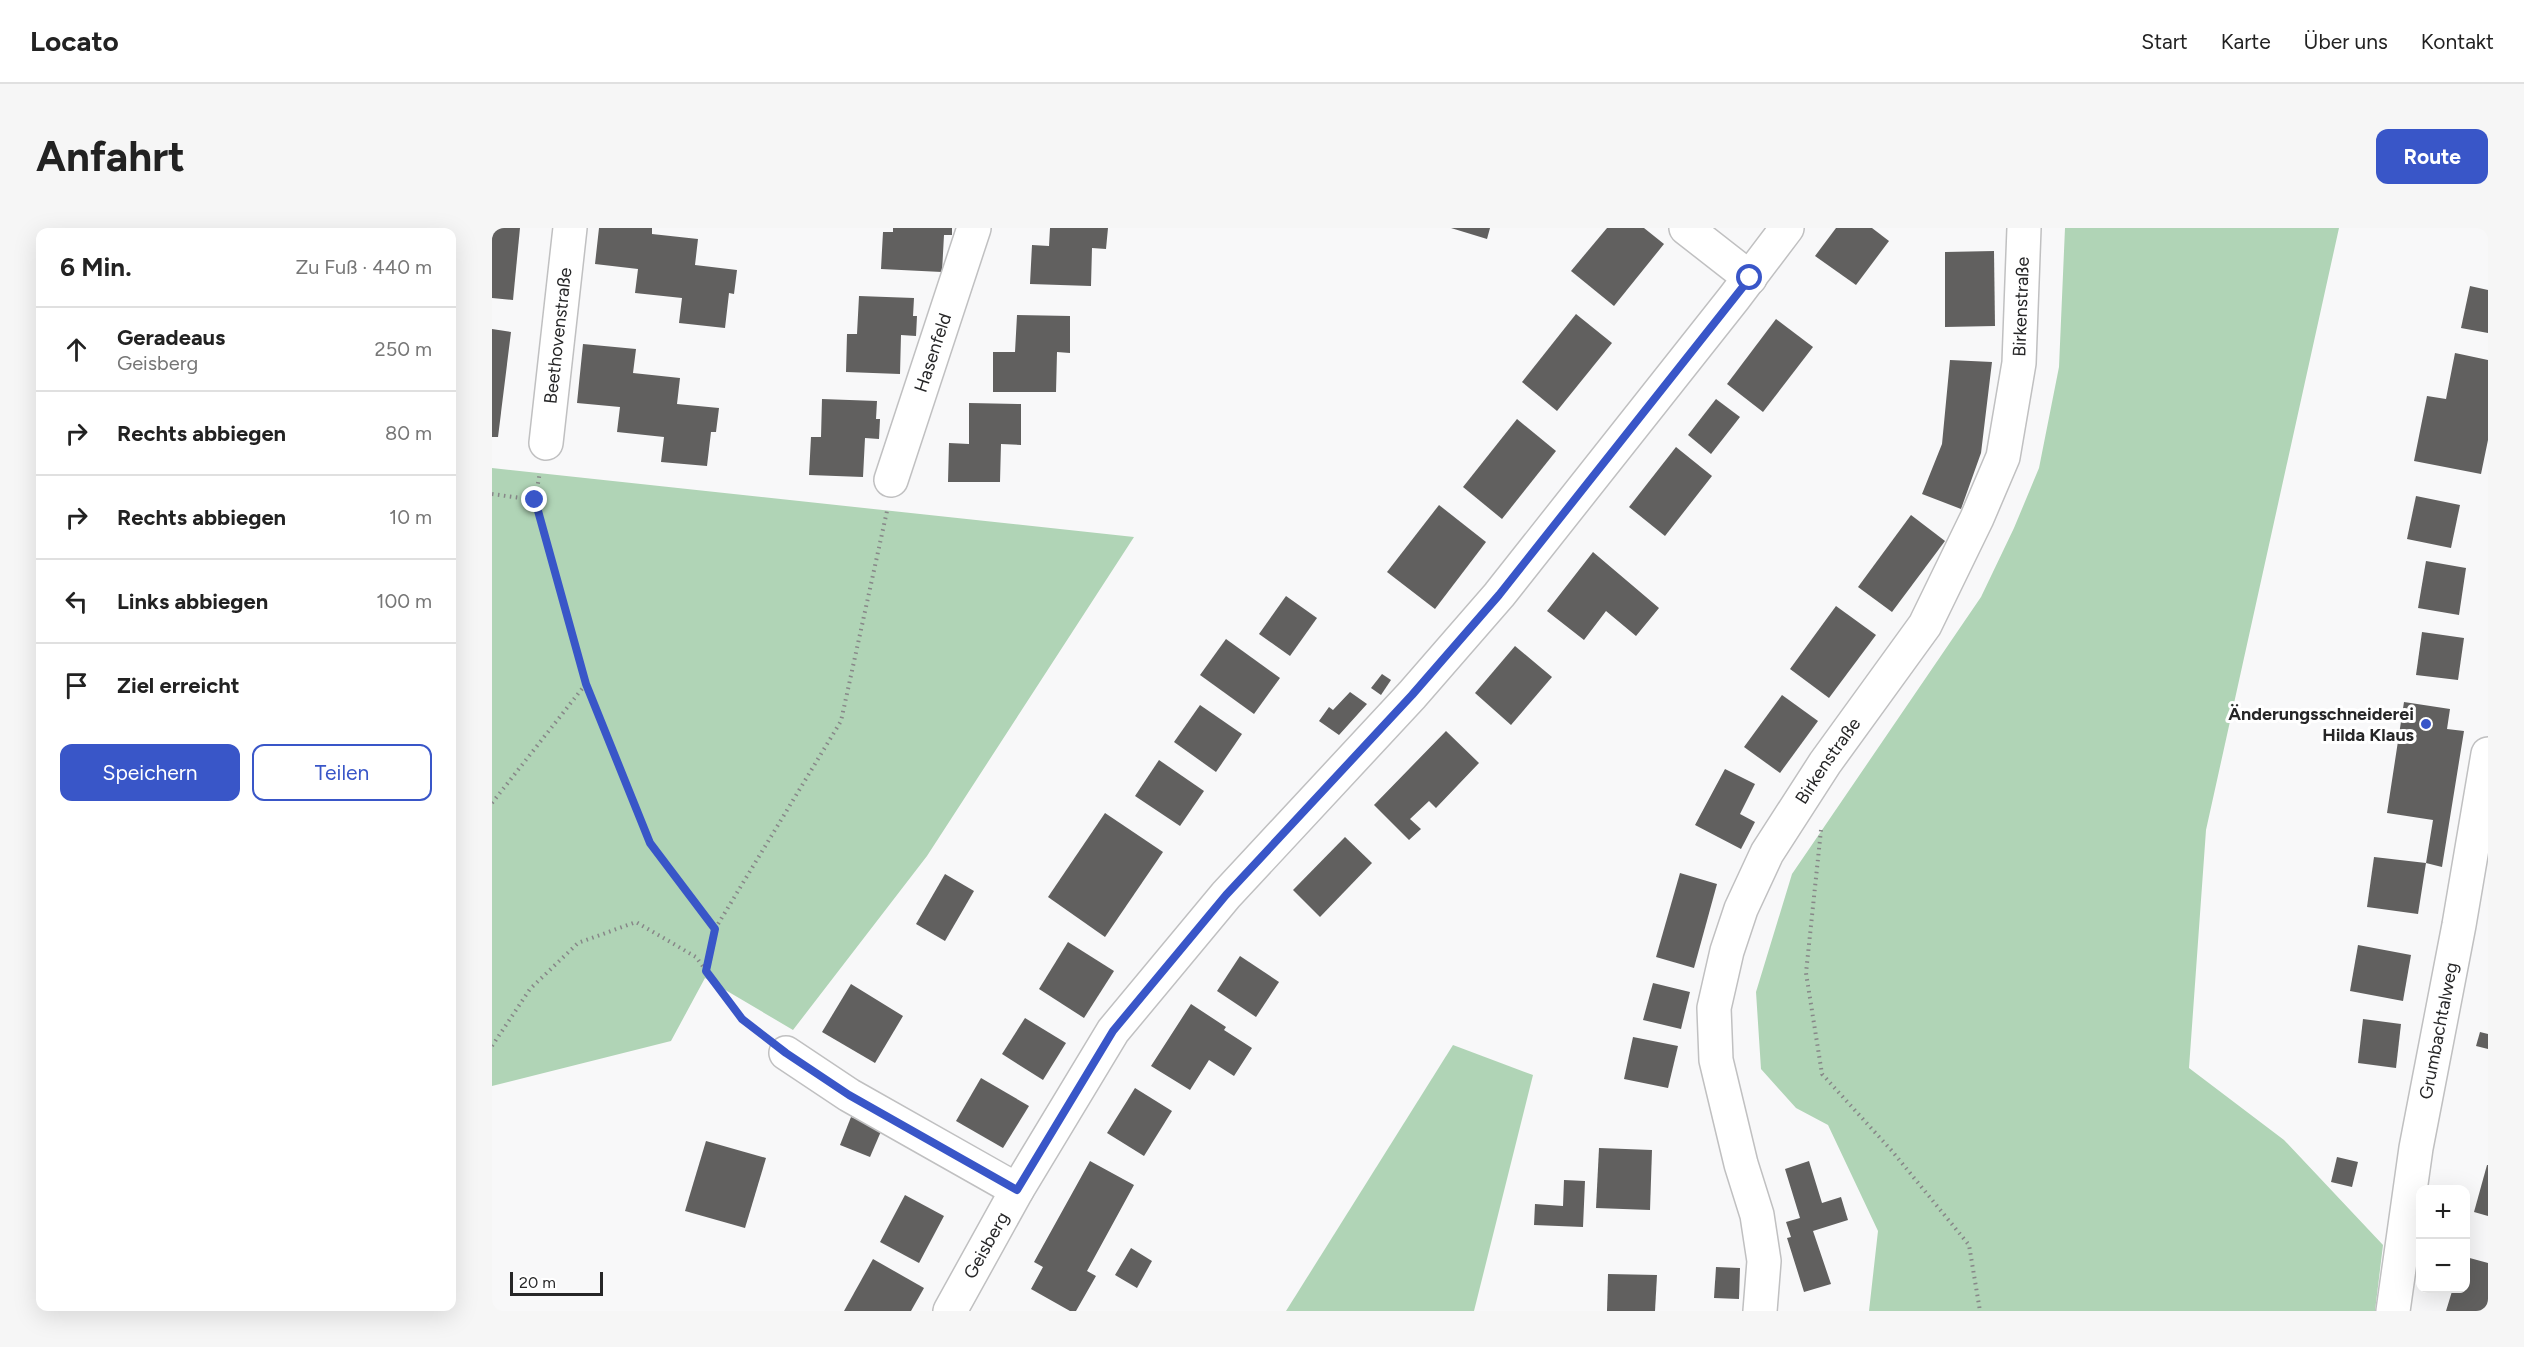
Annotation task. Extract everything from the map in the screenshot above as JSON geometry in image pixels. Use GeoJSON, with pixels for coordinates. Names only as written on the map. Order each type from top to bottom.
{"type":"FeatureCollection","features":[{"type":"Feature","properties":{"kind":"street","name":"Beethovenstraße"},"geometry":{"type":"LineString","coordinates":[[546,442],[570,228]]}},
{"type":"Feature","properties":{"kind":"street","name":"Hasenfeld"},"geometry":{"type":"LineString","coordinates":[[891,480],[974,228]]}},
{"type":"Feature","properties":{"kind":"street"},"geometry":{"type":"LineString","coordinates":[[1686,228],[1750,278]]}},
{"type":"Feature","properties":{"kind":"street","name":"Geisberg"},"geometry":{"type":"LineString","coordinates":[[950,1311],[1017,1190],[1113,1031],[1240,878],[1412,695],[1499,595],[1787,228]]}},
{"type":"Feature","properties":{"kind":"street","name":"Birkenstraße"},"geometry":{"type":"LineString","coordinates":[[1760,1311],[1764,1261],[1757,1215],[1741,1164],[1716,1060],[1714,1008],[1726,951],[1741,909],[1767,853],[1825,763],[1925,625],[1977,518],[2003,457],[2019,363],[2024,228]]}},
{"type":"Feature","properties":{"kind":"street","name":"Grumbachtalweg"},"geometry":{"type":"LineString","coordinates":[[2393,1311],[2416,1148],[2459,925],[2488,754]]}},
{"type":"Feature","properties":{"kind":"street"},"geometry":{"type":"LineString","coordinates":[[786,1053],[849,1095],[1017,1190]]}},
{"type":"Feature","properties":{"kind":"path"},"geometry":{"type":"LineString","coordinates":[[546,442],[535,500],[586,684],[650,843],[715,929]]}},
{"type":"Feature","properties":{"kind":"path"},"geometry":{"type":"LineString","coordinates":[[706,971],[715,929],[841,721],[888,510],[891,480]]}},
{"type":"Feature","properties":{"kind":"path"},"geometry":{"type":"LineString","coordinates":[[492,494],[535,500]]}},
{"type":"Feature","properties":{"kind":"path"},"geometry":{"type":"LineString","coordinates":[[492,803],[586,684]]}},
{"type":"Feature","properties":{"kind":"path"},"geometry":{"type":"LineString","coordinates":[[1821,829],[1806,973],[1822,1074],[1892,1151],[1969,1245],[1980,1311]]}},
{"type":"Feature","properties":{"kind":"path"},"geometry":{"type":"LineString","coordinates":[[492,1046],[530,989],[578,943],[636,922],[696,957],[742,1019],[786,1053]]}},
{"type":"Feature","properties":{"kind":"green space"},"geometry":{"type":"Polygon","coordinates":[[[2065,228],[2339,228],[2206,830],[2189,1068],[2284,1140],[2383,1245],[2375,1311],[1869,1311],[1878,1231],[1828,1125],[1796,1108],[1761,1069],[1756,992],[1792,874],[1981,597],[2014,528],[2039,468],[2059,367],[2065,228]]]}},
{"type":"Feature","properties":{"kind":"green space"},"geometry":{"type":"Polygon","coordinates":[[[492,468],[1134,537],[927,856],[793,1030],[705,978],[671,1041],[492,1086],[492,468]]]}},
{"type":"Feature","properties":{"kind":"green space"},"geometry":{"type":"Polygon","coordinates":[[[1453,1045],[1533,1075],[1474,1311],[1286,1311],[1453,1045]]]}},
{"type":"Feature","properties":{"kind":"building"},"geometry":{"type":"Polygon","coordinates":[[[492,228],[520,228],[513,300],[492,298],[492,228]]]}},
{"type":"Feature","properties":{"kind":"building"},"geometry":{"type":"Polygon","coordinates":[[[599,228],[652,228],[652,234],[698,239],[695,265],[737,270],[734,294],[729,293],[725,328],[679,323],[682,298],[635,293],[638,269],[595,264],[599,228]]]}},
{"type":"Feature","properties":{"kind":"building"},"geometry":{"type":"Polygon","coordinates":[[[893,228],[952,228],[952,235],[944,235],[942,272],[881,269],[883,232],[893,232],[893,228]]]}},
{"type":"Feature","properties":{"kind":"building"},"geometry":{"type":"Polygon","coordinates":[[[1050,228],[1108,228],[1106,249],[1092,248],[1091,286],[1030,284],[1032,245],[1049,246],[1050,228]]]}},
{"type":"Feature","properties":{"kind":"building"},"geometry":{"type":"Polygon","coordinates":[[[1451,228],[1490,228],[1487,239],[1451,228]]]}},
{"type":"Feature","properties":{"kind":"building"},"geometry":{"type":"Polygon","coordinates":[[[1607,228],[1644,228],[1664,244],[1614,306],[1571,271],[1607,228]]]}},
{"type":"Feature","properties":{"kind":"building"},"geometry":{"type":"Polygon","coordinates":[[[1836,228],[1872,228],[1889,241],[1856,285],[1815,256],[1836,228]]]}},
{"type":"Feature","properties":{"kind":"building"},"geometry":{"type":"Polygon","coordinates":[[[1994,251],[1995,326],[1945,327],[1945,252],[1994,251]]]}},
{"type":"Feature","properties":{"kind":"building"},"geometry":{"type":"Polygon","coordinates":[[[2470,286],[2488,290],[2488,333],[2461,328],[2470,286]]]}},
{"type":"Feature","properties":{"kind":"building"},"geometry":{"type":"Polygon","coordinates":[[[859,296],[914,298],[913,316],[917,316],[916,336],[901,335],[900,374],[846,372],[847,334],[857,334],[859,296]]]}},
{"type":"Feature","properties":{"kind":"building"},"geometry":{"type":"Polygon","coordinates":[[[1576,314],[1612,343],[1557,411],[1522,382],[1576,314]]]}},
{"type":"Feature","properties":{"kind":"building"},"geometry":{"type":"Polygon","coordinates":[[[1017,315],[1070,316],[1070,353],[1057,352],[1056,392],[993,392],[993,352],[1015,352],[1017,315]]]}},
{"type":"Feature","properties":{"kind":"building"},"geometry":{"type":"Polygon","coordinates":[[[1776,319],[1813,347],[1763,412],[1727,384],[1776,319]]]}},
{"type":"Feature","properties":{"kind":"building"},"geometry":{"type":"Polygon","coordinates":[[[492,329],[511,332],[498,437],[492,437],[492,329]]]}},
{"type":"Feature","properties":{"kind":"building"},"geometry":{"type":"Polygon","coordinates":[[[583,344],[636,349],[633,373],[680,378],[677,404],[719,408],[716,432],[711,432],[707,466],[661,462],[664,437],[617,432],[620,407],[577,403],[583,344]]]}},
{"type":"Feature","properties":{"kind":"building"},"geometry":{"type":"Polygon","coordinates":[[[2455,353],[2488,360],[2488,440],[2481,474],[2414,461],[2427,396],[2446,399],[2455,353]]]}},
{"type":"Feature","properties":{"kind":"building"},"geometry":{"type":"Polygon","coordinates":[[[1950,360],[1992,362],[1981,453],[1961,509],[1922,494],[1942,444],[1950,360]]]}},
{"type":"Feature","properties":{"kind":"building"},"geometry":{"type":"Polygon","coordinates":[[[822,399],[877,401],[876,419],[880,419],[879,439],[865,438],[863,477],[809,475],[811,437],[821,437],[822,399]]]}},
{"type":"Feature","properties":{"kind":"building"},"geometry":{"type":"Polygon","coordinates":[[[1716,399],[1740,417],[1711,454],[1688,435],[1716,399]]]}},
{"type":"Feature","properties":{"kind":"building"},"geometry":{"type":"Polygon","coordinates":[[[969,403],[1021,404],[1021,445],[1001,444],[1000,482],[948,482],[949,443],[969,444],[969,403]]]}},
{"type":"Feature","properties":{"kind":"building"},"geometry":{"type":"Polygon","coordinates":[[[1517,419],[1556,451],[1502,519],[1463,487],[1517,419]]]}},
{"type":"Feature","properties":{"kind":"building"},"geometry":{"type":"Polygon","coordinates":[[[1676,447],[1712,476],[1665,536],[1629,507],[1676,447]]]}},
{"type":"Feature","properties":{"kind":"building"},"geometry":{"type":"Polygon","coordinates":[[[2416,496],[2460,505],[2451,548],[2407,539],[2416,496]]]}},
{"type":"Feature","properties":{"kind":"building"},"geometry":{"type":"Polygon","coordinates":[[[1439,505],[1486,542],[1435,609],[1387,572],[1439,505]]]}},
{"type":"Feature","properties":{"kind":"building"},"geometry":{"type":"Polygon","coordinates":[[[1911,515],[1945,541],[1892,612],[1858,587],[1911,515]]]}},
{"type":"Feature","properties":{"kind":"building"},"geometry":{"type":"Polygon","coordinates":[[[1593,552],[1659,608],[1636,636],[1606,611],[1584,640],[1547,611],[1593,552]]]}},
{"type":"Feature","properties":{"kind":"building"},"geometry":{"type":"Polygon","coordinates":[[[2426,561],[2466,568],[2459,615],[2418,608],[2426,561]]]}},
{"type":"Feature","properties":{"kind":"building"},"geometry":{"type":"Polygon","coordinates":[[[1286,596],[1317,618],[1290,656],[1259,634],[1286,596]]]}},
{"type":"Feature","properties":{"kind":"building"},"geometry":{"type":"Polygon","coordinates":[[[1836,606],[1876,635],[1829,698],[1790,669],[1836,606]]]}},
{"type":"Feature","properties":{"kind":"building"},"geometry":{"type":"Polygon","coordinates":[[[2422,632],[2464,638],[2458,680],[2416,675],[2422,632]]]}},
{"type":"Feature","properties":{"kind":"building"},"geometry":{"type":"Polygon","coordinates":[[[1226,639],[1280,678],[1254,714],[1200,675],[1226,639]]]}},
{"type":"Feature","properties":{"kind":"building"},"geometry":{"type":"Polygon","coordinates":[[[1515,646],[1552,677],[1511,725],[1475,693],[1515,646]]]}},
{"type":"Feature","properties":{"kind":"building"},"geometry":{"type":"Polygon","coordinates":[[[1382,674],[1391,680],[1381,695],[1371,688],[1382,674]]]}},
{"type":"Feature","properties":{"kind":"building"},"geometry":{"type":"Polygon","coordinates":[[[1350,692],[1367,704],[1339,735],[1319,721],[1329,707],[1333,710],[1350,692]]]}},
{"type":"Feature","properties":{"kind":"building"},"geometry":{"type":"Polygon","coordinates":[[[1782,695],[1818,721],[1780,773],[1744,747],[1782,695]]]}},
{"type":"Feature","properties":{"kind":"building"},"geometry":{"type":"Polygon","coordinates":[[[2404,702],[2450,709],[2447,729],[2464,731],[2442,867],[2426,863],[2433,820],[2387,813],[2404,702]]]}},
{"type":"Feature","properties":{"kind":"building"},"geometry":{"type":"Polygon","coordinates":[[[1200,705],[1242,734],[1216,772],[1174,742],[1200,705]]]}},
{"type":"Feature","properties":{"kind":"building"},"geometry":{"type":"Polygon","coordinates":[[[1446,731],[1479,763],[1436,808],[1429,801],[1410,819],[1421,829],[1409,840],[1374,805],[1446,731]]]}},
{"type":"Feature","properties":{"kind":"building"},"geometry":{"type":"Polygon","coordinates":[[[1159,760],[1204,791],[1180,826],[1135,796],[1159,760]]]}},
{"type":"Feature","properties":{"kind":"building"},"geometry":{"type":"Polygon","coordinates":[[[1725,769],[1755,784],[1740,814],[1755,822],[1741,849],[1695,825],[1725,769]]]}},
{"type":"Feature","properties":{"kind":"building"},"geometry":{"type":"Polygon","coordinates":[[[1105,813],[1163,852],[1105,937],[1048,897],[1105,813]]]}},
{"type":"Feature","properties":{"kind":"building"},"geometry":{"type":"Polygon","coordinates":[[[1345,837],[1372,863],[1320,917],[1293,890],[1345,837]]]}},
{"type":"Feature","properties":{"kind":"building"},"geometry":{"type":"Polygon","coordinates":[[[2374,857],[2426,863],[2418,914],[2367,907],[2374,857]]]}},
{"type":"Feature","properties":{"kind":"building"},"geometry":{"type":"Polygon","coordinates":[[[1680,873],[1717,884],[1694,968],[1656,957],[1680,873]]]}},
{"type":"Feature","properties":{"kind":"building"},"geometry":{"type":"Polygon","coordinates":[[[945,874],[974,891],[945,941],[916,924],[945,874]]]}},
{"type":"Feature","properties":{"kind":"building"},"geometry":{"type":"Polygon","coordinates":[[[1068,942],[1114,971],[1084,1018],[1039,989],[1068,942]]]}},
{"type":"Feature","properties":{"kind":"building"},"geometry":{"type":"Polygon","coordinates":[[[2358,945],[2411,955],[2403,1001],[2350,991],[2358,945]]]}},
{"type":"Feature","properties":{"kind":"building"},"geometry":{"type":"Polygon","coordinates":[[[1240,956],[1279,982],[1256,1017],[1217,991],[1240,956]]]}},
{"type":"Feature","properties":{"kind":"building"},"geometry":{"type":"Polygon","coordinates":[[[1653,983],[1690,992],[1681,1029],[1643,1020],[1653,983]]]}},
{"type":"Feature","properties":{"kind":"building"},"geometry":{"type":"Polygon","coordinates":[[[851,984],[903,1016],[875,1063],[822,1032],[851,984]]]}},
{"type":"Feature","properties":{"kind":"building"},"geometry":{"type":"Polygon","coordinates":[[[1191,1004],[1226,1027],[1224,1030],[1252,1048],[1234,1076],[1209,1060],[1190,1090],[1151,1066],[1191,1004]]]}},
{"type":"Feature","properties":{"kind":"building"},"geometry":{"type":"Polygon","coordinates":[[[1025,1018],[1066,1043],[1043,1080],[1002,1054],[1025,1018]]]}},
{"type":"Feature","properties":{"kind":"building"},"geometry":{"type":"Polygon","coordinates":[[[2363,1019],[2401,1024],[2396,1068],[2358,1063],[2363,1019]]]}},
{"type":"Feature","properties":{"kind":"building"},"geometry":{"type":"Polygon","coordinates":[[[2480,1032],[2488,1034],[2488,1049],[2476,1046],[2480,1032]]]}},
{"type":"Feature","properties":{"kind":"building"},"geometry":{"type":"Polygon","coordinates":[[[1633,1037],[1678,1046],[1668,1088],[1624,1079],[1633,1037]]]}},
{"type":"Feature","properties":{"kind":"building"},"geometry":{"type":"Polygon","coordinates":[[[981,1078],[1029,1106],[1003,1148],[956,1121],[981,1078]]]}},
{"type":"Feature","properties":{"kind":"building"},"geometry":{"type":"Polygon","coordinates":[[[1135,1088],[1172,1111],[1144,1156],[1107,1133],[1135,1088]]]}},
{"type":"Feature","properties":{"kind":"building"},"geometry":{"type":"Polygon","coordinates":[[[851,1117],[882,1129],[870,1157],[840,1145],[851,1117]]]}},
{"type":"Feature","properties":{"kind":"building"},"geometry":{"type":"Polygon","coordinates":[[[706,1141],[766,1158],[745,1228],[685,1211],[706,1141]]]}},
{"type":"Feature","properties":{"kind":"building"},"geometry":{"type":"Polygon","coordinates":[[[1599,1148],[1652,1150],[1650,1210],[1596,1208],[1599,1148]]]}},
{"type":"Feature","properties":{"kind":"building"},"geometry":{"type":"Polygon","coordinates":[[[2337,1157],[2358,1162],[2352,1187],[2331,1182],[2337,1157]]]}},
{"type":"Feature","properties":{"kind":"building"},"geometry":{"type":"Polygon","coordinates":[[[1090,1161],[1134,1185],[1087,1271],[1096,1276],[1076,1311],[1070,1311],[1031,1289],[1043,1267],[1034,1262],[1090,1161]]]}},
{"type":"Feature","properties":{"kind":"building"},"geometry":{"type":"Polygon","coordinates":[[[1809,1161],[1822,1203],[1841,1197],[1848,1220],[1813,1231],[1831,1284],[1804,1292],[1787,1238],[1791,1237],[1786,1222],[1800,1218],[1785,1169],[1809,1161]]]}},
{"type":"Feature","properties":{"kind":"building"},"geometry":{"type":"Polygon","coordinates":[[[2488,1165],[2488,1216],[2474,1212],[2488,1165]]]}},
{"type":"Feature","properties":{"kind":"building"},"geometry":{"type":"Polygon","coordinates":[[[1564,1180],[1585,1181],[1583,1227],[1534,1225],[1535,1204],[1563,1206],[1564,1180]]]}},
{"type":"Feature","properties":{"kind":"building"},"geometry":{"type":"Polygon","coordinates":[[[905,1195],[944,1216],[919,1263],[880,1242],[905,1195]]]}},
{"type":"Feature","properties":{"kind":"building"},"geometry":{"type":"Polygon","coordinates":[[[1131,1248],[1152,1261],[1137,1288],[1115,1275],[1131,1248]]]}},
{"type":"Feature","properties":{"kind":"building"},"geometry":{"type":"Polygon","coordinates":[[[2470,1258],[2488,1263],[2488,1311],[2446,1311],[2451,1293],[2470,1293],[2470,1258]]]}},
{"type":"Feature","properties":{"kind":"building"},"geometry":{"type":"Polygon","coordinates":[[[873,1259],[924,1288],[911,1311],[844,1311],[873,1259]]]}},
{"type":"Feature","properties":{"kind":"building"},"geometry":{"type":"Polygon","coordinates":[[[1716,1267],[1740,1268],[1739,1299],[1714,1298],[1716,1267]]]}},
{"type":"Feature","properties":{"kind":"building"},"geometry":{"type":"Polygon","coordinates":[[[1608,1274],[1657,1275],[1655,1311],[1607,1311],[1608,1274]]]}},
{"type":"Feature","properties":{"kind":"place","name":"Änderungsschneiderei Hilda Klaus"},"geometry":{"type":"Point","coordinates":[2426,724]}},
{"type":"Feature","properties":{"kind":"route"},"geometry":{"type":"LineString","coordinates":[[535,500],[586,684],[650,843],[715,929],[706,971],[742,1019],[786,1053],[849,1095],[1017,1190],[1113,1031],[1248,870],[1412,695],[1499,595],[1750,278]]}}]}
